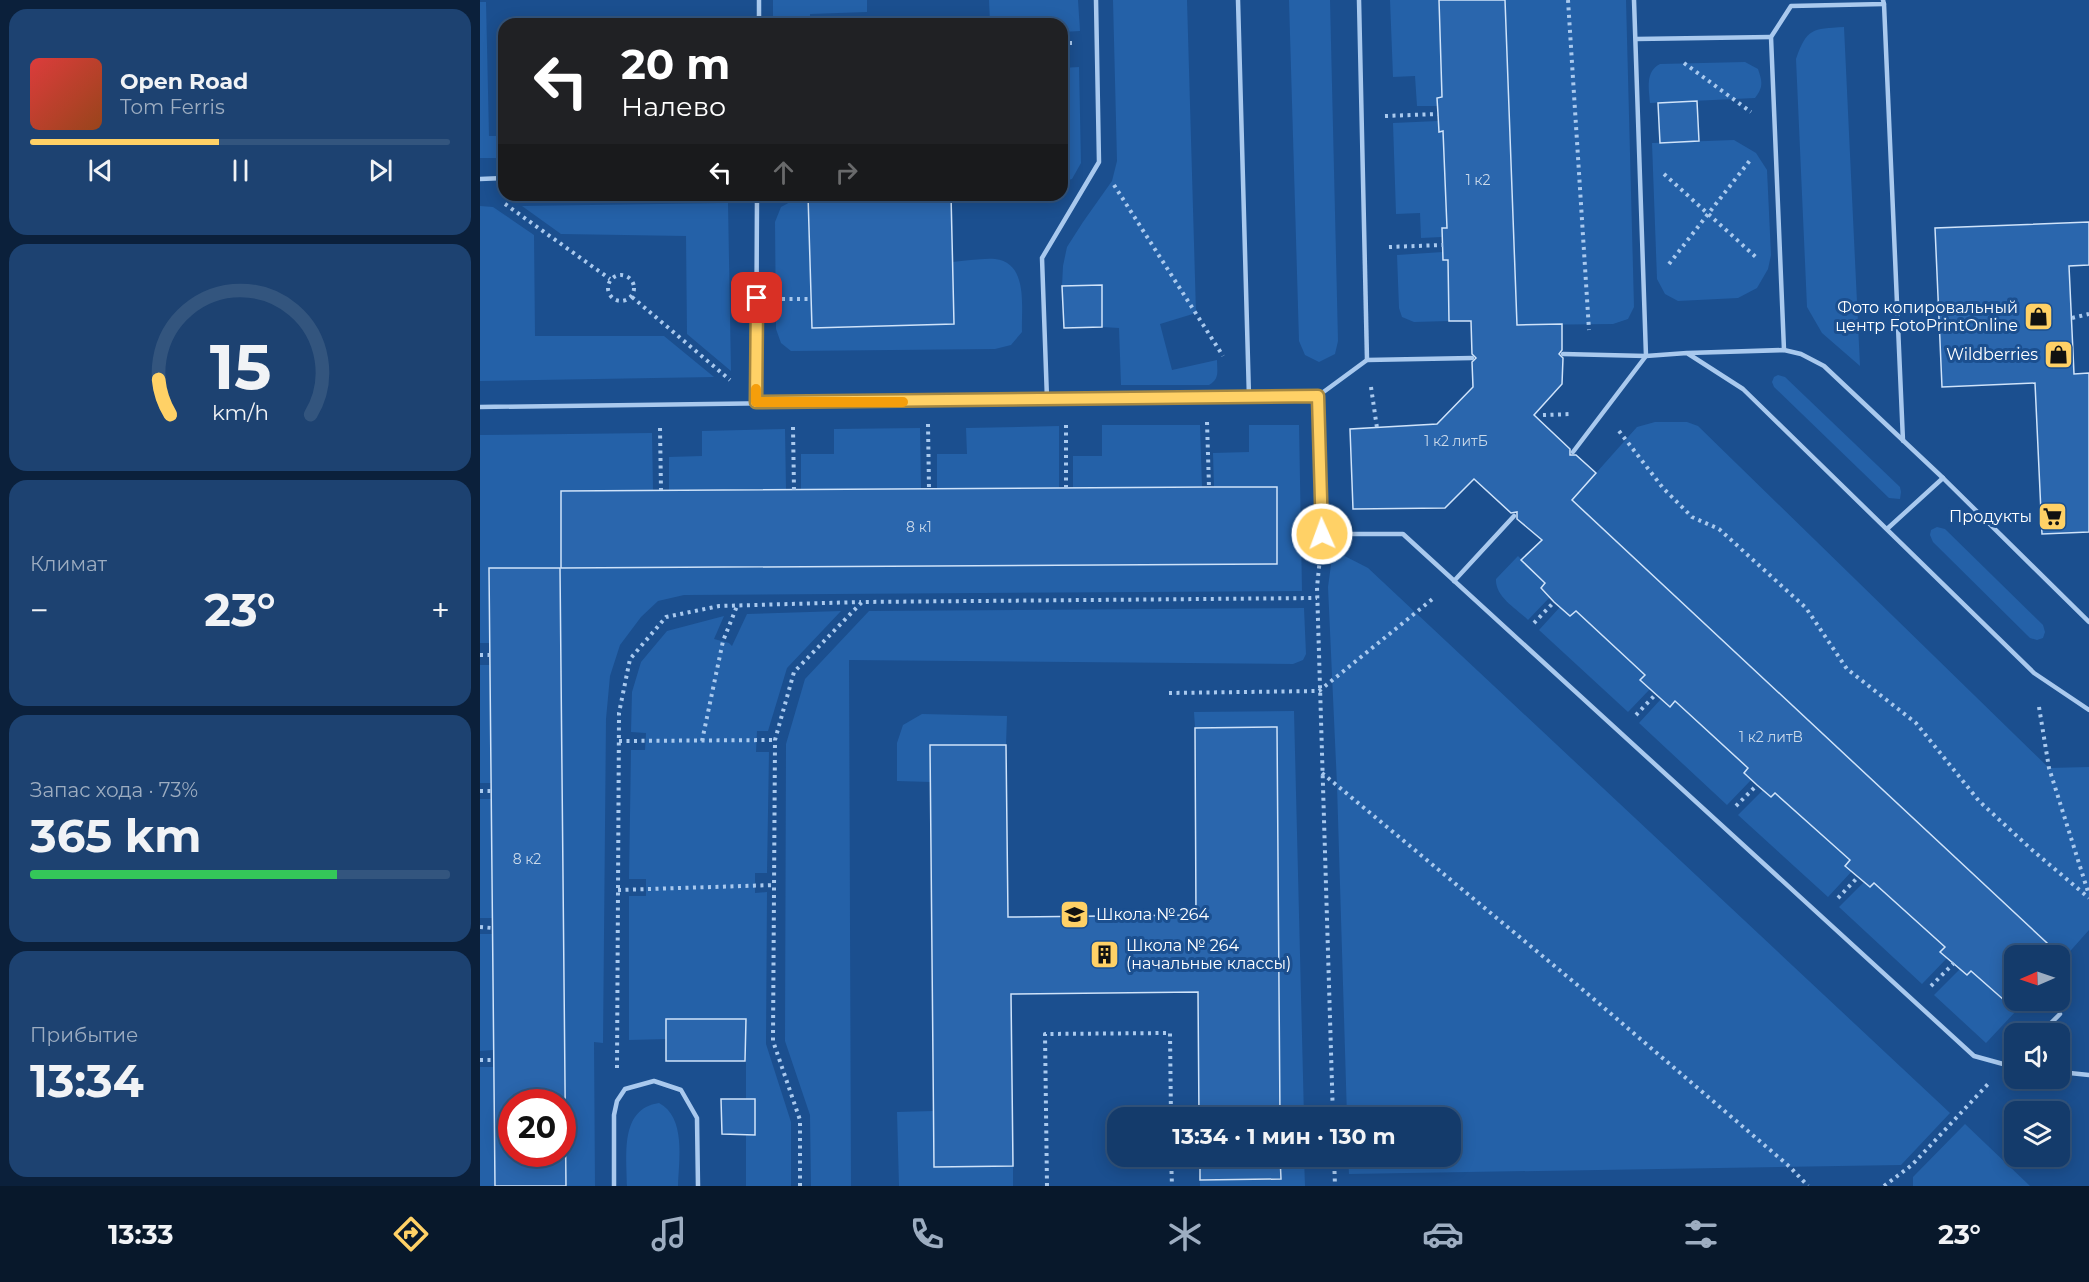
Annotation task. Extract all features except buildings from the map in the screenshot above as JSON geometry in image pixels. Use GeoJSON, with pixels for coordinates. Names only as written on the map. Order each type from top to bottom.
{"type":"FeatureCollection","features":[{"type":"Feature","properties":{"kind":"lane"},"geometry":{"type":"LineString","coordinates":[[759,0],[759,18]]}},
{"type":"Feature","properties":{"kind":"lane"},"geometry":{"type":"LineString","coordinates":[[1047,399],[1042,258],[1099,162],[1095,0]]}},
{"type":"Feature","properties":{"kind":"lane"},"geometry":{"type":"LineString","coordinates":[[1238,0],[1249,397]]}},
{"type":"Feature","properties":{"kind":"lane"},"geometry":{"type":"LineString","coordinates":[[1359,0],[1367,360]]}},
{"type":"Feature","properties":{"kind":"lane"},"geometry":{"type":"LineString","coordinates":[[1573,452],[1646,356],[1634,0]]}},
{"type":"Feature","properties":{"kind":"lane"},"geometry":{"type":"LineString","coordinates":[[1784,350],[1771,37],[1791,6],[1884,2],[1903,441]]}},
{"type":"Feature","properties":{"kind":"lane"},"geometry":{"type":"LineString","coordinates":[[1636,39],[1771,37]]}},
{"type":"Feature","properties":{"kind":"lane"},"geometry":{"type":"LineString","coordinates":[[480,179],[498,178]]}},
{"type":"Feature","properties":{"kind":"lane"},"geometry":{"type":"LineString","coordinates":[[756,402],[757,201]]}},
{"type":"Feature","properties":{"kind":"lane"},"geometry":{"type":"LineString","coordinates":[[1563,354],[1646,356],[1784,350],[1801,354],[1824,366],[1943,478],[2089,622]]}},
{"type":"Feature","properties":{"kind":"lane"},"geometry":{"type":"LineString","coordinates":[[1687,353],[1743,389],[2034,673],[2089,710]]}},
{"type":"Feature","properties":{"kind":"lane"},"geometry":{"type":"LineString","coordinates":[[480,407],[1318,396],[1367,360],[1472,358]]}},
{"type":"Feature","properties":{"kind":"lane"},"geometry":{"type":"LineString","coordinates":[[1318,396],[1322,534],[1403,534],[1974,1056],[2004,1065]]}},
{"type":"Feature","properties":{"kind":"lane"},"geometry":{"type":"LineString","coordinates":[[1887,529],[1943,478]]}},
{"type":"Feature","properties":{"kind":"lane"},"geometry":{"type":"LineString","coordinates":[[1454,581],[1514,516]]}},
{"type":"Feature","properties":{"kind":"lane"},"geometry":{"type":"LineString","coordinates":[[2051,1023],[2060,1014]]}},
{"type":"Feature","properties":{"kind":"lane"},"geometry":{"type":"LineString","coordinates":[[2070,1073],[2089,1075]]}},
{"type":"Feature","properties":{"kind":"lane"},"geometry":{"type":"LineString","coordinates":[[614,1186],[614,1115],[617,1101],[625,1089],[654,1081],[681,1090],[697,1118],[698,1186]]}},
{"type":"Feature","properties":{"kind":"path"},"geometry":{"type":"LineString","coordinates":[[1568,0],[1591,355]]}},
{"type":"Feature","properties":{"kind":"path"},"geometry":{"type":"LineString","coordinates":[[1644,295],[1775,129],[1652,39]]}},
{"type":"Feature","properties":{"kind":"path"},"geometry":{"type":"LineString","coordinates":[[1361,117],[1438,114]]}},
{"type":"Feature","properties":{"kind":"path"},"geometry":{"type":"LineString","coordinates":[[1640,152],[1781,280]]}},
{"type":"Feature","properties":{"kind":"path"},"geometry":{"type":"LineString","coordinates":[[1099,162],[1225,360]]}},
{"type":"Feature","properties":{"kind":"path"},"geometry":{"type":"LineString","coordinates":[[502,201],[610,279]]}},
{"type":"Feature","properties":{"kind":"path"},"geometry":{"type":"LineString","coordinates":[[1364,249],[1443,245]]}},
{"type":"Feature","properties":{"kind":"path"},"geometry":{"type":"LineString","coordinates":[[621,274],[630,277],[635,287],[632,297],[620,302],[610,298],[607,289],[610,279],[621,274]]}},
{"type":"Feature","properties":{"kind":"path"},"geometry":{"type":"LineString","coordinates":[[632,297],[756,402]]}},
{"type":"Feature","properties":{"kind":"path"},"geometry":{"type":"LineString","coordinates":[[2072,318],[2089,314]]}},
{"type":"Feature","properties":{"kind":"path"},"geometry":{"type":"LineString","coordinates":[[1367,360],[1377,428]]}},
{"type":"Feature","properties":{"kind":"path"},"geometry":{"type":"LineString","coordinates":[[1206,397],[1209,487]]}},
{"type":"Feature","properties":{"kind":"path"},"geometry":{"type":"LineString","coordinates":[[1066,398],[1066,488]]}},
{"type":"Feature","properties":{"kind":"path"},"geometry":{"type":"LineString","coordinates":[[927,401],[929,489]]}},
{"type":"Feature","properties":{"kind":"path"},"geometry":{"type":"LineString","coordinates":[[793,402],[794,489]]}},
{"type":"Feature","properties":{"kind":"path"},"geometry":{"type":"LineString","coordinates":[[660,404],[661,490]]}},
{"type":"Feature","properties":{"kind":"path"},"geometry":{"type":"LineString","coordinates":[[1602,412],[1631,444],[1663,488],[1692,517],[1719,529],[1806,608],[1847,669],[1916,723],[1979,801],[2031,849],[2089,897]]}},
{"type":"Feature","properties":{"kind":"path"},"geometry":{"type":"LineString","coordinates":[[1169,693],[1320,691],[1454,581]]}},
{"type":"Feature","properties":{"kind":"path"},"geometry":{"type":"LineString","coordinates":[[1317,587],[1333,1107]]}},
{"type":"Feature","properties":{"kind":"path"},"geometry":{"type":"LineString","coordinates":[[617,1101],[619,712],[630,659],[666,617],[719,606],[862,602],[1317,598]]}},
{"type":"Feature","properties":{"kind":"path"},"geometry":{"type":"LineString","coordinates":[[800,1186],[800,1120],[773,1041],[775,740],[794,672],[862,602]]}},
{"type":"Feature","properties":{"kind":"path"},"geometry":{"type":"LineString","coordinates":[[702,741],[723,641],[737,606]]}},
{"type":"Feature","properties":{"kind":"path"},"geometry":{"type":"LineString","coordinates":[[480,655],[489,655]]}},
{"type":"Feature","properties":{"kind":"path"},"geometry":{"type":"LineString","coordinates":[[2034,673],[2049,768],[2089,897]]}},
{"type":"Feature","properties":{"kind":"path"},"geometry":{"type":"LineString","coordinates":[[619,741],[775,740]]}},
{"type":"Feature","properties":{"kind":"path"},"geometry":{"type":"LineString","coordinates":[[1322,773],[1575,983],[1790,1167],[1808,1186]]}},
{"type":"Feature","properties":{"kind":"path"},"geometry":{"type":"LineString","coordinates":[[480,791],[491,791]]}},
{"type":"Feature","properties":{"kind":"path"},"geometry":{"type":"LineString","coordinates":[[618,890],[774,885]]}},
{"type":"Feature","properties":{"kind":"path"},"geometry":{"type":"LineString","coordinates":[[480,927],[492,928]]}},
{"type":"Feature","properties":{"kind":"path"},"geometry":{"type":"LineString","coordinates":[[1047,1186],[1045,1034],[1170,1033],[1171,1107]]}},
{"type":"Feature","properties":{"kind":"path"},"geometry":{"type":"LineString","coordinates":[[480,1060],[494,1060]]}},
{"type":"Feature","properties":{"kind":"path"},"geometry":{"type":"LineString","coordinates":[[1884,1186],[1912,1165],[2004,1068]]}},
{"type":"Feature","properties":{"kind":"path"},"geometry":{"type":"LineString","coordinates":[[1171,1167],[1172,1186]]}},
{"type":"Feature","properties":{"kind":"path"},"geometry":{"type":"LineString","coordinates":[[1334,1167],[1335,1186]]}},
{"type":"Feature","properties":{"kind":"shaded area"},"geometry":{"type":"Polygon","coordinates":[[[773,0],[867,0],[867,12],[810,14],[810,18],[773,18],[773,0]]]}},
{"type":"Feature","properties":{"kind":"shaded area"},"geometry":{"type":"Polygon","coordinates":[[[989,0],[1078,0],[1080,31],[1068,32],[1068,18],[990,18],[989,0]]]}},
{"type":"Feature","properties":{"kind":"shaded area"},"geometry":{"type":"Polygon","coordinates":[[[1113,0],[1187,0],[1196,313],[1160,324],[1172,370],[1217,360],[1216,377],[1209,385],[1121,385],[1119,328],[1102,327],[1102,285],[1062,286],[1067,247],[1112,181],[1117,161],[1113,0]]]}},
{"type":"Feature","properties":{"kind":"shaded area"},"geometry":{"type":"Polygon","coordinates":[[[1289,0],[1330,0],[1338,341],[1335,354],[1319,362],[1305,355],[1299,341],[1289,0]]]}},
{"type":"Feature","properties":{"kind":"shaded area"},"geometry":{"type":"Polygon","coordinates":[[[1390,0],[1439,0],[1442,97],[1437,98],[1438,106],[1417,106],[1415,76],[1393,77],[1390,0]]]}},
{"type":"Feature","properties":{"kind":"shaded area"},"geometry":{"type":"Polygon","coordinates":[[[1505,0],[1626,0],[1634,307],[1628,319],[1613,324],[1517,325],[1505,0]]]}},
{"type":"Feature","properties":{"kind":"shaded area"},"geometry":{"type":"Polygon","coordinates":[[[480,2],[486,2],[489,136],[498,136],[498,158],[480,158],[480,2]]]}},
{"type":"Feature","properties":{"kind":"shaded area"},"geometry":{"type":"Polygon","coordinates":[[[1844,27],[1860,366],[1822,333],[1807,307],[1796,59],[1804,41],[1812,32],[1825,28],[1844,27]]]}},
{"type":"Feature","properties":{"kind":"shaded area"},"geometry":{"type":"Polygon","coordinates":[[[1745,62],[1758,69],[1761,87],[1755,98],[1650,103],[1650,76],[1655,67],[1660,64],[1745,62]]]}},
{"type":"Feature","properties":{"kind":"shaded area"},"geometry":{"type":"Polygon","coordinates":[[[1079,67],[1081,163],[1072,179],[1068,180],[1068,68],[1079,67]]]}},
{"type":"Feature","properties":{"kind":"shaded area"},"geometry":{"type":"Polygon","coordinates":[[[1438,121],[1439,131],[1443,131],[1447,228],[1442,229],[1442,237],[1421,238],[1420,213],[1396,214],[1393,123],[1438,121]]]}},
{"type":"Feature","properties":{"kind":"shaded area"},"geometry":{"type":"Polygon","coordinates":[[[1734,140],[1756,153],[1767,170],[1771,255],[1768,269],[1757,288],[1738,298],[1678,301],[1665,294],[1657,279],[1652,143],[1734,140]]]}},
{"type":"Feature","properties":{"kind":"shaded area"},"geometry":{"type":"Polygon","coordinates":[[[792,201],[808,201],[812,328],[953,324],[952,262],[995,259],[1006,262],[1018,278],[1022,299],[1022,332],[1011,345],[995,349],[791,351],[781,343],[776,329],[775,222],[781,207],[792,201]]]}},
{"type":"Feature","properties":{"kind":"shaded area"},"geometry":{"type":"Polygon","coordinates":[[[728,203],[731,371],[687,334],[686,236],[561,234],[522,206],[728,203]]]}},
{"type":"Feature","properties":{"kind":"shaded area"},"geometry":{"type":"Polygon","coordinates":[[[480,206],[493,207],[534,235],[535,336],[664,336],[714,377],[480,381],[480,206]]]}},
{"type":"Feature","properties":{"kind":"shaded area"},"geometry":{"type":"Polygon","coordinates":[[[1443,252],[1443,260],[1448,260],[1449,321],[1414,322],[1402,317],[1399,308],[1397,255],[1443,252]]]}},
{"type":"Feature","properties":{"kind":"shaded area"},"geometry":{"type":"Polygon","coordinates":[[[1778,375],[1785,377],[1900,487],[1900,499],[1889,498],[1774,387],[1772,382],[1778,375]]]}},
{"type":"Feature","properties":{"kind":"shaded area"},"geometry":{"type":"Polygon","coordinates":[[[1655,422],[1687,422],[1698,426],[2049,768],[2089,767],[2089,930],[2070,951],[2070,945],[2050,945],[1572,500],[1637,427],[1655,422]]]}},
{"type":"Feature","properties":{"kind":"shaded area"},"geometry":{"type":"Polygon","coordinates":[[[1102,425],[1200,425],[1202,488],[1073,488],[1073,456],[1102,456],[1102,425]]]}},
{"type":"Feature","properties":{"kind":"shaded area"},"geometry":{"type":"Polygon","coordinates":[[[1249,425],[1299,425],[1302,591],[684,595],[658,601],[641,617],[620,645],[610,676],[606,719],[603,1043],[594,1042],[595,1186],[566,1186],[566,1167],[576,1167],[576,1089],[565,1089],[560,568],[489,569],[490,643],[480,643],[480,435],[652,433],[653,490],[561,491],[1277,564],[1277,487],[1214,488],[1213,453],[1249,452],[1249,425]]]}},
{"type":"Feature","properties":{"kind":"shaded area"},"geometry":{"type":"Polygon","coordinates":[[[1059,426],[1059,488],[937,489],[937,454],[967,454],[966,428],[1059,426]]]}},
{"type":"Feature","properties":{"kind":"shaded area"},"geometry":{"type":"Polygon","coordinates":[[[920,428],[921,489],[801,490],[801,454],[834,454],[834,429],[920,428]]]}},
{"type":"Feature","properties":{"kind":"shaded area"},"geometry":{"type":"Polygon","coordinates":[[[785,429],[786,489],[669,490],[669,457],[702,456],[702,431],[785,429]]]}},
{"type":"Feature","properties":{"kind":"shaded area"},"geometry":{"type":"Polygon","coordinates":[[[1937,527],[1945,529],[2043,625],[2045,632],[2043,638],[2037,640],[2030,638],[1933,542],[1930,535],[1931,530],[1937,527]]]}},
{"type":"Feature","properties":{"kind":"shaded area"},"geometry":{"type":"Polygon","coordinates":[[[1333,550],[1368,568],[1950,1113],[1901,1165],[1349,1174],[1349,1167],[1461,1167],[1461,1107],[1347,1107],[1337,785],[1328,587],[1333,550]]]}},
{"type":"Feature","properties":{"kind":"shaded area"},"geometry":{"type":"Polygon","coordinates":[[[1518,556],[1545,583],[1540,589],[1550,597],[1528,620],[1503,597],[1496,579],[1518,556]]]}},
{"type":"Feature","properties":{"kind":"shaded area"},"geometry":{"type":"Polygon","coordinates":[[[1560,607],[1576,611],[1645,675],[1650,689],[1628,712],[1539,630],[1560,607]]]}},
{"type":"Feature","properties":{"kind":"shaded area"},"geometry":{"type":"Polygon","coordinates":[[[1304,608],[1306,654],[1303,660],[1293,664],[849,660],[851,1186],[811,1186],[810,1115],[785,1041],[786,744],[805,679],[869,611],[1304,608]]]}},
{"type":"Feature","properties":{"kind":"shaded area"},"geometry":{"type":"Polygon","coordinates":[[[841,611],[787,668],[768,731],[757,731],[756,752],[769,752],[767,873],[755,873],[755,893],[767,892],[766,1044],[791,1122],[791,1186],[746,1186],[746,1135],[755,1133],[755,1099],[746,1099],[746,1019],[667,1019],[667,1039],[629,1040],[629,896],[646,896],[646,879],[629,879],[631,750],[645,750],[646,733],[631,732],[632,692],[641,662],[667,631],[724,616],[714,639],[732,646],[747,614],[841,611]]]}},
{"type":"Feature","properties":{"kind":"shaded area"},"geometry":{"type":"Polygon","coordinates":[[[480,665],[490,665],[491,783],[480,783],[480,665]]]}},
{"type":"Feature","properties":{"kind":"shaded area"},"geometry":{"type":"Polygon","coordinates":[[[1661,699],[1670,707],[1675,701],[1748,768],[1744,773],[1751,780],[1727,805],[1639,723],[1661,699]]]}},
{"type":"Feature","properties":{"kind":"shaded area"},"geometry":{"type":"Polygon","coordinates":[[[1294,711],[1304,1107],[1280,1107],[1277,728],[1195,728],[1194,712],[1294,711]]]}},
{"type":"Feature","properties":{"kind":"shaded area"},"geometry":{"type":"Polygon","coordinates":[[[922,714],[1007,716],[1006,745],[930,745],[931,782],[897,781],[897,743],[903,725],[922,714]]]}},
{"type":"Feature","properties":{"kind":"shaded area"},"geometry":{"type":"Polygon","coordinates":[[[1763,790],[1771,798],[1775,793],[1850,860],[1845,865],[1852,871],[1828,897],[1738,815],[1763,790]]]}},
{"type":"Feature","properties":{"kind":"shaded area"},"geometry":{"type":"Polygon","coordinates":[[[480,799],[491,799],[492,918],[480,918],[480,799]]]}},
{"type":"Feature","properties":{"kind":"shaded area"},"geometry":{"type":"Polygon","coordinates":[[[1864,882],[1870,887],[1874,883],[1945,947],[1941,951],[1947,958],[1922,984],[1839,907],[1864,882]]]}},
{"type":"Feature","properties":{"kind":"shaded area"},"geometry":{"type":"Polygon","coordinates":[[[480,934],[493,934],[493,1050],[480,1051],[480,934]]]}},
{"type":"Feature","properties":{"kind":"shaded area"},"geometry":{"type":"Polygon","coordinates":[[[1960,969],[1966,975],[1971,971],[2004,1000],[2004,1011],[2016,1011],[1986,1043],[1934,995],[1960,969]]]}},
{"type":"Feature","properties":{"kind":"shaded area"},"geometry":{"type":"Polygon","coordinates":[[[480,1067],[494,1067],[495,1186],[480,1186],[480,1067]]]}},
{"type":"Feature","properties":{"kind":"shaded area"},"geometry":{"type":"Polygon","coordinates":[[[659,1103],[674,1118],[677,1129],[680,1152],[678,1186],[627,1186],[627,1148],[631,1124],[637,1114],[646,1107],[659,1103]]]}},
{"type":"Feature","properties":{"kind":"shaded area"},"geometry":{"type":"Polygon","coordinates":[[[933,1111],[934,1167],[1013,1166],[1013,1186],[899,1186],[897,1112],[933,1111]]]}},
{"type":"Feature","properties":{"kind":"shaded area"},"geometry":{"type":"Polygon","coordinates":[[[1965,1124],[2004,1161],[2004,1167],[2010,1167],[2030,1186],[1913,1186],[1913,1177],[1965,1124]]]}},
{"type":"Feature","properties":{"kind":"shaded area"},"geometry":{"type":"Polygon","coordinates":[[[1280,1167],[1304,1167],[1305,1186],[1200,1186],[1200,1180],[1280,1179],[1280,1167]]]}},
{"type":"Feature","properties":{"kind":"slow traffic"},"geometry":{"type":"LineString","coordinates":[[756,389],[756,402],[903,402]]}},
{"type":"Feature","properties":{"kind":"place","name":"Фото копировальный центр FotoPrintOnline"},"geometry":{"type":"Point","coordinates":[2039,316]}},
{"type":"Feature","properties":{"kind":"place","name":"Wildberries"},"geometry":{"type":"Point","coordinates":[2059,354]}},
{"type":"Feature","properties":{"kind":"place","name":"Продукты"},"geometry":{"type":"Point","coordinates":[2053,516]}},
{"type":"Feature","properties":{"kind":"place","name":"Школа № 264"},"geometry":{"type":"Point","coordinates":[1075,914]}},
{"type":"Feature","properties":{"kind":"place","name":"Школа № 264 (начальные классы)"},"geometry":{"type":"Point","coordinates":[1105,954]}},
{"type":"Feature","properties":{"kind":"route"},"geometry":{"type":"LineString","coordinates":[[757,298],[756,402],[1318,396],[1322,534]]}}]}
